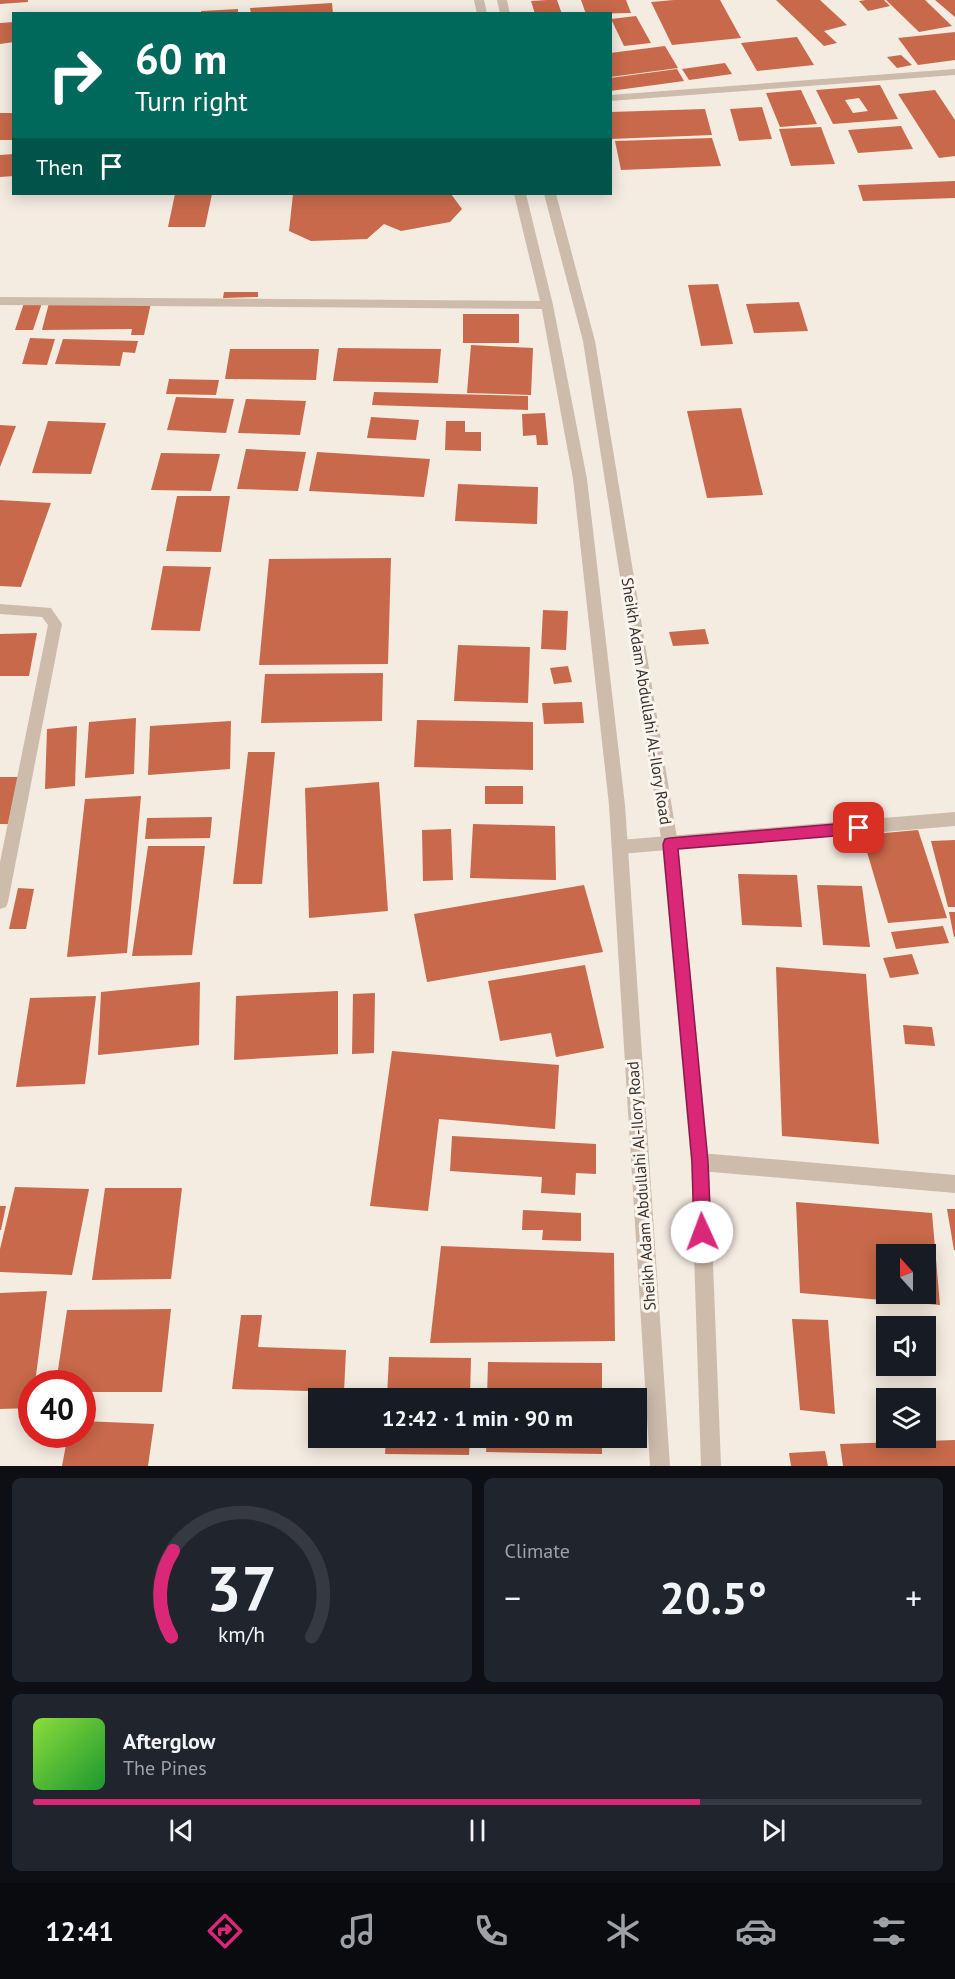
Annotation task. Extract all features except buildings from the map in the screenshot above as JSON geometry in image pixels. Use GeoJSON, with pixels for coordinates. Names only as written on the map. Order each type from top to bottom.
{"type":"FeatureCollection","features":[{"type":"Feature","properties":{"kind":"street"},"geometry":{"type":"LineString","coordinates":[[612,98],[955,72]]}},
{"type":"Feature","properties":{"kind":"street","name":"Sheikh Adam Abdullahi Al-Ilory Road"},"geometry":{"type":"LineString","coordinates":[[520,195],[547,305],[580,479],[620,847],[660,1466]]}},
{"type":"Feature","properties":{"kind":"street","name":"Sheikh Adam Abdullahi Al-Ilory Road"},"geometry":{"type":"LineString","coordinates":[[550,195],[589,342],[670,844],[700,1162],[711,1466]]}},
{"type":"Feature","properties":{"kind":"street"},"geometry":{"type":"LineString","coordinates":[[0,301],[547,305]]}},
{"type":"Feature","properties":{"kind":"street"},"geometry":{"type":"LineString","coordinates":[[0,609],[46,612],[55,624],[0,902]]}},
{"type":"Feature","properties":{"kind":"street"},"geometry":{"type":"LineString","coordinates":[[620,847],[955,819]]}},
{"type":"Feature","properties":{"kind":"street"},"geometry":{"type":"LineString","coordinates":[[700,1162],[955,1184]]}},
{"type":"Feature","properties":{"kind":"route"},"geometry":{"type":"LineString","coordinates":[[702,1232],[700,1162],[670,844],[859,828]]}}]}
